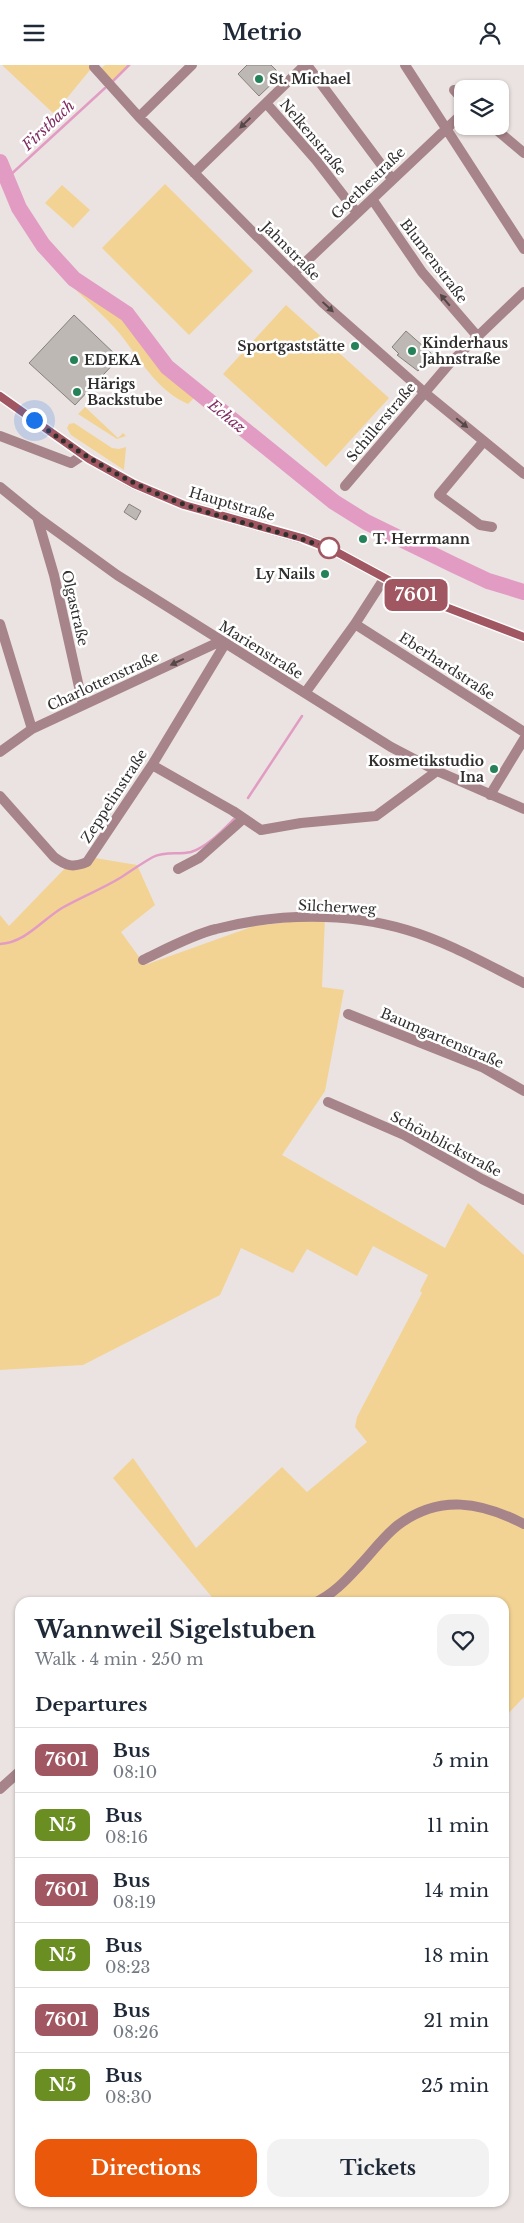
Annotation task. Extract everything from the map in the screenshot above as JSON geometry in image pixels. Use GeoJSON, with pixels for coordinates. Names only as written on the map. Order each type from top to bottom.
{"type":"FeatureCollection","features":[{"type":"Feature","properties":{"kind":"main road","name":"Hauptstraße"},"geometry":{"type":"LineString","coordinates":[[0,396],[83,455],[129,482],[202,511],[302,538],[333,550],[422,598],[524,637]]}},
{"type":"Feature","properties":{"kind":"street"},"geometry":{"type":"LineString","coordinates":[[139,117],[192,65]]}},
{"type":"Feature","properties":{"kind":"street"},"geometry":{"type":"LineString","coordinates":[[194,173],[306,65],[392,179]]}},
{"type":"Feature","properties":{"kind":"street"},"geometry":{"type":"LineString","coordinates":[[405,65],[524,249]]}},
{"type":"Feature","properties":{"kind":"street","name":"Jahnstraße"},"geometry":{"type":"LineString","coordinates":[[95,69],[194,173],[352,329],[424,392],[524,474]]}},
{"type":"Feature","properties":{"kind":"street","name":"Nelkenstraße"},"geometry":{"type":"LineString","coordinates":[[266,103],[316,161],[357,213]]}},
{"type":"Feature","properties":{"kind":"street","name":"Goethestraße"},"geometry":{"type":"LineString","coordinates":[[294,273],[454,121]]}},
{"type":"Feature","properties":{"kind":"street"},"geometry":{"type":"LineString","coordinates":[[503,135],[524,153]]}},
{"type":"Feature","properties":{"kind":"street","name":"Blumenstraße"},"geometry":{"type":"LineString","coordinates":[[372,199],[422,272],[478,337]]}},
{"type":"Feature","properties":{"kind":"street","name":"Schillerstraße"},"geometry":{"type":"LineString","coordinates":[[345,486],[424,392],[524,292]]}},
{"type":"Feature","properties":{"kind":"street"},"geometry":{"type":"LineString","coordinates":[[0,436],[71,463],[83,455]]}},
{"type":"Feature","properties":{"kind":"street"},"geometry":{"type":"LineString","coordinates":[[484,441],[439,495],[480,525],[492,527]]}},
{"type":"Feature","properties":{"kind":"street","name":"Marienstraße"},"geometry":{"type":"LineString","coordinates":[[0,487],[37,517],[117,575],[391,747],[437,771],[524,809]]}},
{"type":"Feature","properties":{"kind":"street","name":"Olgastraße"},"geometry":{"type":"LineString","coordinates":[[37,517],[54,575],[84,705]]}},
{"type":"Feature","properties":{"kind":"street"},"geometry":{"type":"LineString","coordinates":[[305,693],[384,579]]}},
{"type":"Feature","properties":{"kind":"street","name":"Eberhardstraße"},"geometry":{"type":"LineString","coordinates":[[355,623],[524,732]]}},
{"type":"Feature","properties":{"kind":"street"},"geometry":{"type":"LineString","coordinates":[[0,624],[32,729]]}},
{"type":"Feature","properties":{"kind":"street","name":"Charlottenstraße"},"geometry":{"type":"LineString","coordinates":[[0,752],[32,729],[223,643]]}},
{"type":"Feature","properties":{"kind":"street","name":"Zeppelinstraße"},"geometry":{"type":"LineString","coordinates":[[0,796],[54,857],[64,865],[80,865],[87,862],[152,765],[223,643]]}},
{"type":"Feature","properties":{"kind":"street"},"geometry":{"type":"LineString","coordinates":[[490,795],[524,739]]}},
{"type":"Feature","properties":{"kind":"street"},"geometry":{"type":"LineString","coordinates":[[152,765],[233,811],[261,830],[301,823],[376,816],[437,771]]}},
{"type":"Feature","properties":{"kind":"street"},"geometry":{"type":"LineString","coordinates":[[178,869],[199,858],[244,819]]}},
{"type":"Feature","properties":{"kind":"street","name":"Silcherweg"},"geometry":{"type":"LineString","coordinates":[[143,960],[215,929],[279,918],[353,919],[383,923],[432,938],[524,983]]}},
{"type":"Feature","properties":{"kind":"street","name":"Baumgartenstraße"},"geometry":{"type":"LineString","coordinates":[[348,1014],[482,1067],[524,1091]]}},
{"type":"Feature","properties":{"kind":"street","name":"Schönblickstraße"},"geometry":{"type":"LineString","coordinates":[[328,1102],[404,1135],[482,1179],[524,1200]]}},
{"type":"Feature","properties":{"kind":"street"},"geometry":{"type":"LineString","coordinates":[[326,1597],[342,1584],[397,1526],[414,1515],[434,1507],[455,1504],[475,1505],[496,1511],[524,1524]]}},
{"type":"Feature","properties":{"kind":"street"},"geometry":{"type":"LineString","coordinates":[[0,1789],[15,1776]]}},
{"type":"Feature","properties":{"kind":"shaded area"},"geometry":{"type":"Polygon","coordinates":[[[2,65],[94,65],[54,114],[2,65]]]}},
{"type":"Feature","properties":{"kind":"shaded area"},"geometry":{"type":"Polygon","coordinates":[[[105,65],[131,65],[110,85],[97,72],[105,65]]]}},
{"type":"Feature","properties":{"kind":"shaded area"},"geometry":{"type":"Polygon","coordinates":[[[165,184],[253,271],[189,335],[102,248],[165,184]]]}},
{"type":"Feature","properties":{"kind":"shaded area"},"geometry":{"type":"Polygon","coordinates":[[[62,185],[90,210],[73,228],[45,203],[62,185]]]}},
{"type":"Feature","properties":{"kind":"shaded area"},"geometry":{"type":"Polygon","coordinates":[[[74,279],[127,314],[167,367],[199,393],[188,404],[158,383],[115,328],[73,287],[74,279]]]}},
{"type":"Feature","properties":{"kind":"shaded area"},"geometry":{"type":"Polygon","coordinates":[[[286,305],[389,398],[326,467],[223,374],[286,305]]]}},
{"type":"Feature","properties":{"kind":"shaded area"},"geometry":{"type":"Polygon","coordinates":[[[85,407],[118,438],[123,433],[126,436],[117,439],[78,414],[85,407]]]}},
{"type":"Feature","properties":{"kind":"shaded area"},"geometry":{"type":"Polygon","coordinates":[[[74,423],[112,448],[126,447],[124,470],[71,435],[67,428],[69,424],[74,423]]]}},
{"type":"Feature","properties":{"kind":"shaded area"},"geometry":{"type":"Polygon","coordinates":[[[95,858],[137,865],[155,905],[121,932],[145,965],[254,926],[325,918],[322,987],[344,990],[325,1091],[282,1155],[445,1248],[468,1203],[524,1255],[524,1697],[509,1713],[509,1597],[212,1597],[113,1478],[133,1458],[196,1548],[282,1467],[307,1492],[367,1442],[355,1427],[357,1417],[422,1293],[420,1291],[428,1275],[373,1246],[357,1276],[307,1249],[293,1273],[241,1248],[220,1295],[83,1365],[0,1370],[0,915],[9,926],[72,861],[95,858]]]}},
{"type":"Feature","properties":{"kind":"building","name":"St. Michael"},"geometry":{"type":"Polygon","coordinates":[[[247,65],[271,65],[281,75],[259,96],[238,74],[247,65]]]}},
{"type":"Feature","properties":{"kind":"building","name":"EDEKA"},"geometry":{"type":"Polygon","coordinates":[[[74,315],[119,358],[75,405],[29,363],[74,315]]]}},
{"type":"Feature","properties":{"kind":"building","name":"Kinderhaus Jahnstraße"},"geometry":{"type":"Polygon","coordinates":[[[406,331],[432,354],[418,371],[397,355],[399,354],[392,347],[406,331]]]}},
{"type":"Feature","properties":{"kind":"building"},"geometry":{"type":"Polygon","coordinates":[[[129,504],[141,511],[136,520],[124,512],[129,504]]]}},
{"type":"Feature","properties":{"kind":"waterway","name":"Firstbach"},"geometry":{"type":"LineString","coordinates":[[112,82],[129,65]]}},
{"type":"Feature","properties":{"kind":"waterway","name":"Firstbach"},"geometry":{"type":"LineString","coordinates":[[7,178],[105,88]]}},
{"type":"Feature","properties":{"kind":"waterway","name":"Echaz"},"geometry":{"type":"LineString","coordinates":[[0,162],[19,208],[43,245],[74,279],[127,314],[167,367],[334,502],[366,522],[454,565],[488,581],[524,592]]}},
{"type":"Feature","properties":{"kind":"waterway"},"geometry":{"type":"LineString","coordinates":[[248,798],[302,716]]}},
{"type":"Feature","properties":{"kind":"waterway"},"geometry":{"type":"LineString","coordinates":[[0,944],[17,940],[62,908],[113,882],[153,857],[162,854],[186,853],[197,850],[214,838],[234,819]]}},
{"type":"Feature","properties":{"kind":"bus line","name":"7601"},"geometry":{"type":"LineString","coordinates":[[0,396],[89,459],[134,484],[202,511],[302,538],[333,550],[422,598],[524,637]]}},
{"type":"Feature","properties":{"kind":"place","name":"St. Michael"},"geometry":{"type":"Point","coordinates":[259,79]}},
{"type":"Feature","properties":{"kind":"place","name":"Sportgaststätte"},"geometry":{"type":"Point","coordinates":[355,346]}},
{"type":"Feature","properties":{"kind":"place","name":"Kinderhaus Jahnstraße"},"geometry":{"type":"Point","coordinates":[412,351]}},
{"type":"Feature","properties":{"kind":"place","name":"EDEKA"},"geometry":{"type":"Point","coordinates":[74,360]}},
{"type":"Feature","properties":{"kind":"place","name":"Härigs Backstube"},"geometry":{"type":"Point","coordinates":[77,392]}},
{"type":"Feature","properties":{"kind":"place","name":"T. Herrmann"},"geometry":{"type":"Point","coordinates":[363,539]}},
{"type":"Feature","properties":{"kind":"place","name":"Ly Nails"},"geometry":{"type":"Point","coordinates":[325,574]}},
{"type":"Feature","properties":{"kind":"place","name":"Kosmetikstudio Ina"},"geometry":{"type":"Point","coordinates":[494,769]}},
{"type":"Feature","properties":{"kind":"route"},"geometry":{"type":"LineString","coordinates":[[34,420],[89,459],[146,489],[202,511],[302,538],[333,550],[329,548]]}}]}
